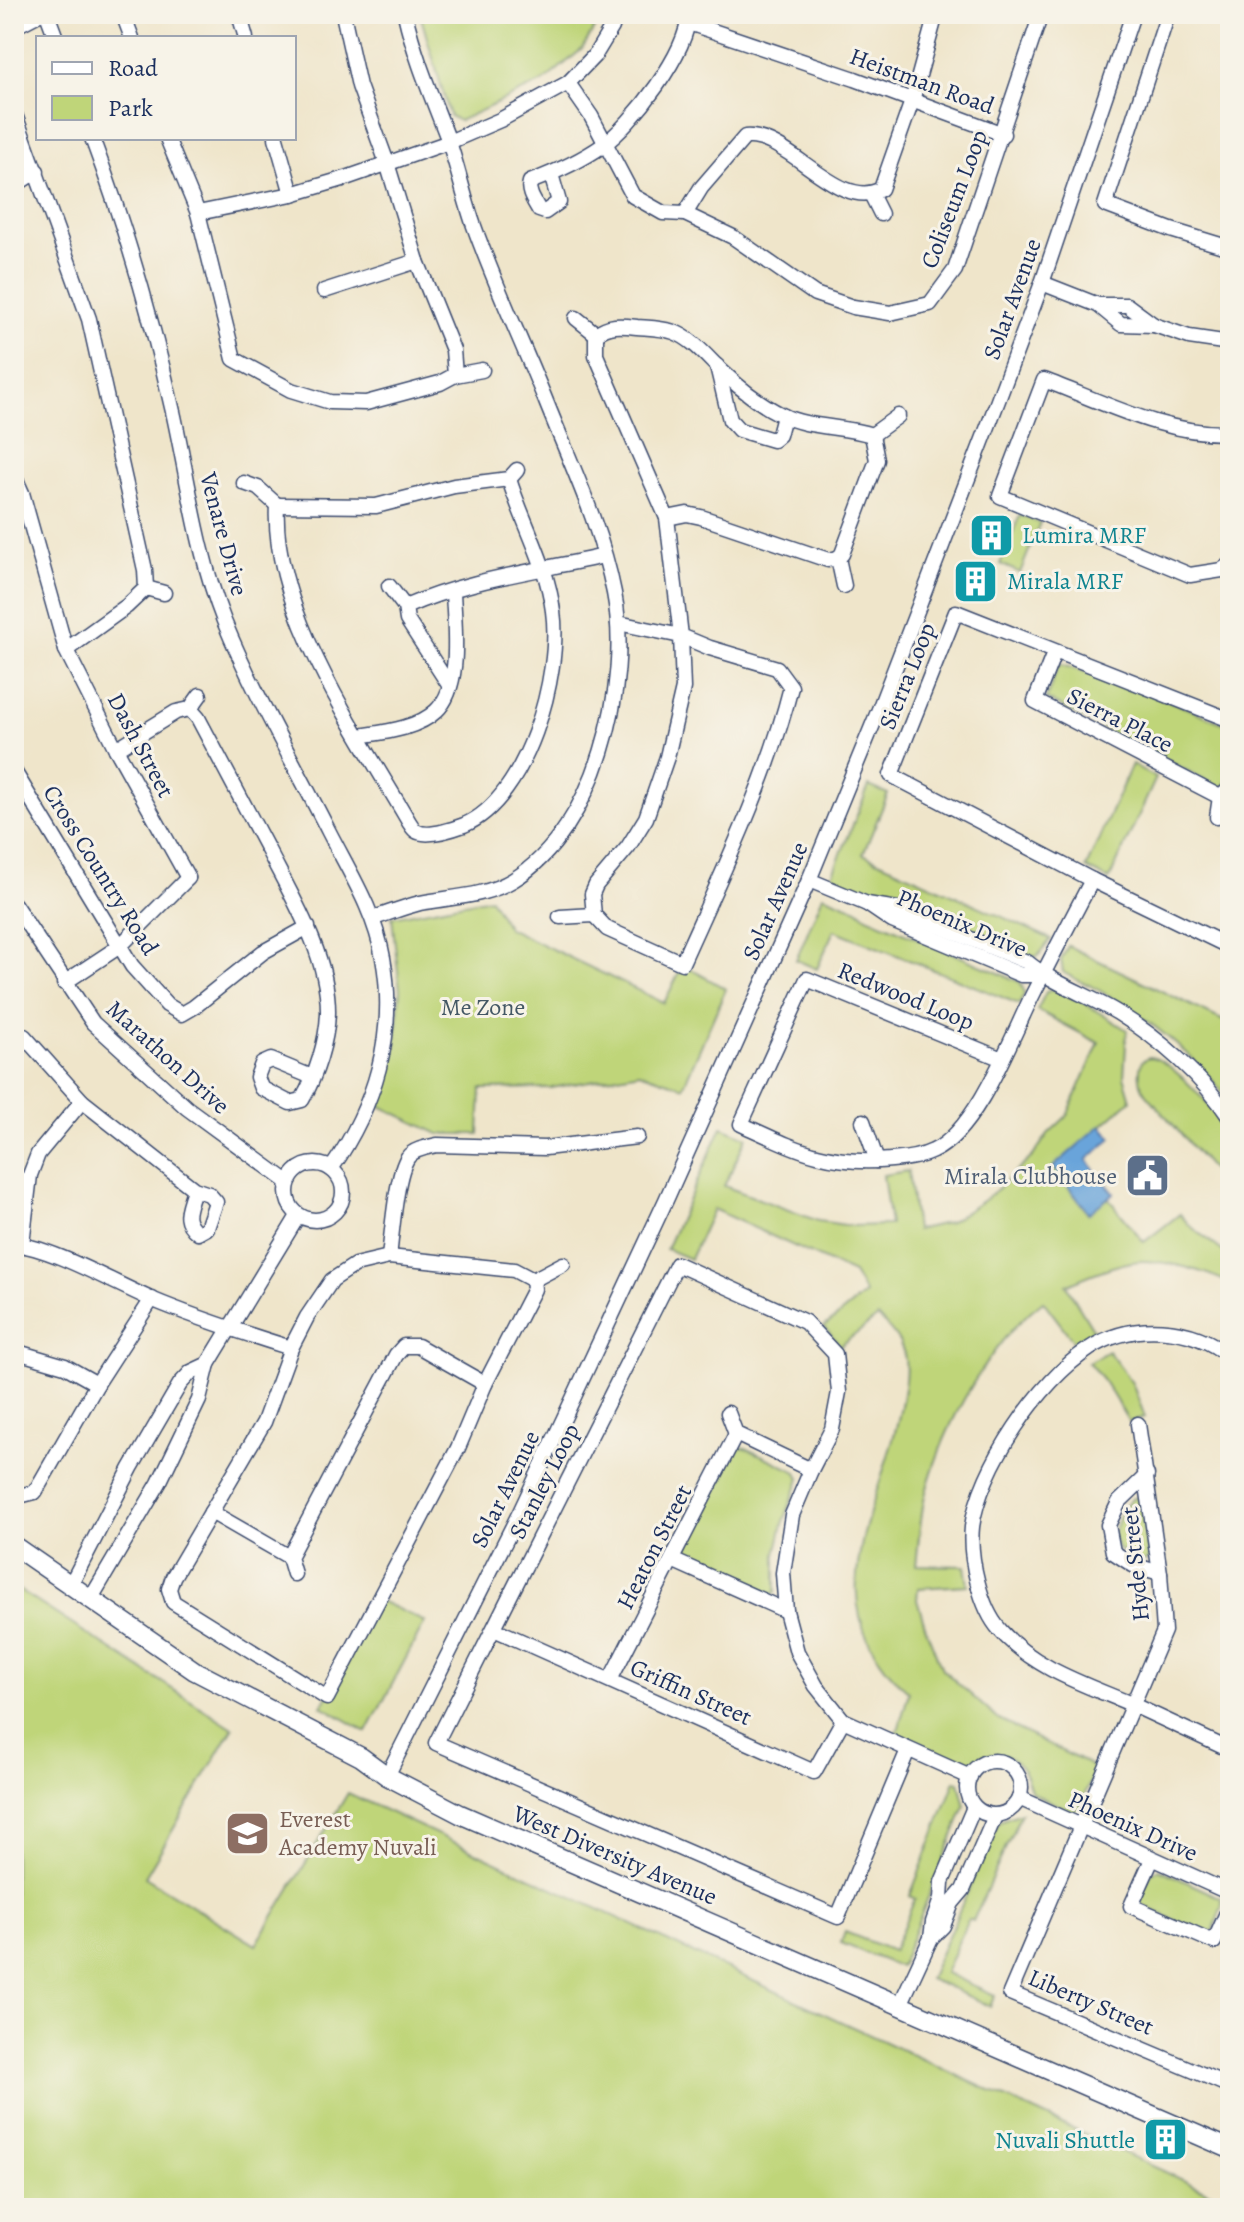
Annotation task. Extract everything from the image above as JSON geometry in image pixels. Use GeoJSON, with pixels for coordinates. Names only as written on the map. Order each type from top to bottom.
{"type":"FeatureCollection","features":[{"type":"Feature","properties":{"kind":"street"},"geometry":{"type":"LineString","coordinates":[[14,27],[39,14]]}},
{"type":"Feature","properties":{"kind":"street"},"geometry":{"type":"LineString","coordinates":[[47,14],[55,36]]}},
{"type":"Feature","properties":{"kind":"street"},"geometry":{"type":"LineString","coordinates":[[123,14],[131,36]]}},
{"type":"Feature","properties":{"kind":"street"},"geometry":{"type":"LineString","coordinates":[[239,14],[245,36]]}},
{"type":"Feature","properties":{"kind":"street"},"geometry":{"type":"LineString","coordinates":[[343,14],[359,86],[417,261],[453,350],[455,375]]}},
{"type":"Feature","properties":{"kind":"street"},"geometry":{"type":"LineString","coordinates":[[374,918],[418,904],[476,894],[512,881],[547,852],[570,823],[591,777],[609,722],[618,672],[618,623],[604,556],[567,451],[474,226],[449,142],[414,52],[405,14]]}},
{"type":"Feature","properties":{"kind":"street"},"geometry":{"type":"LineString","coordinates":[[198,213],[292,194],[449,142],[500,120],[568,83],[595,55],[612,27],[615,14]]}},
{"type":"Feature","properties":{"kind":"street"},"geometry":{"type":"LineString","coordinates":[[568,83],[606,144],[633,196],[663,213],[685,214],[701,188],[745,137],[753,137],[788,153],[846,189],[871,194],[881,189],[912,101],[936,14]]}},
{"type":"Feature","properties":{"kind":"street","name":"Coliseum Loop"},"geometry":{"type":"LineString","coordinates":[[685,214],[763,255],[815,294],[853,307],[890,313],[930,304],[955,270],[1041,14]]}},
{"type":"Feature","properties":{"kind":"street","name":"Solar Avenue"},"geometry":{"type":"LineString","coordinates":[[387,1776],[520,1512],[666,1200],[809,880],[950,530],[1042,283],[1133,14]]}},
{"type":"Feature","properties":{"kind":"street"},"geometry":{"type":"LineString","coordinates":[[1168,14],[1105,205],[1171,230],[1230,247]]}},
{"type":"Feature","properties":{"kind":"street"},"geometry":{"type":"LineString","coordinates":[[551,174],[606,144],[650,96],[670,67],[689,18]]}},
{"type":"Feature","properties":{"kind":"street","name":"Heistman Road"},"geometry":{"type":"LineString","coordinates":[[689,18],[1003,134]]}},
{"type":"Feature","properties":{"kind":"street"},"geometry":{"type":"LineString","coordinates":[[14,112],[89,319],[145,570],[146,588],[127,606],[66,650]]}},
{"type":"Feature","properties":{"kind":"street","name":"Venare Drive"},"geometry":{"type":"LineString","coordinates":[[93,140],[115,199],[145,299],[174,416],[197,535],[223,618],[258,701],[304,781],[374,918],[389,1008],[385,1050],[364,1111],[331,1169]]}},
{"type":"Feature","properties":{"kind":"street"},"geometry":{"type":"LineString","coordinates":[[168,140],[198,213],[234,359],[291,390],[330,402],[366,403],[440,383],[455,375],[482,370]]}},
{"type":"Feature","properties":{"kind":"street"},"geometry":{"type":"LineString","coordinates":[[277,140],[292,194]]}},
{"type":"Feature","properties":{"kind":"street"},"geometry":{"type":"LineString","coordinates":[[14,186],[37,171]]}},
{"type":"Feature","properties":{"kind":"street"},"geometry":{"type":"LineString","coordinates":[[871,194],[881,214]]}},
{"type":"Feature","properties":{"kind":"street"},"geometry":{"type":"LineString","coordinates":[[324,291],[417,261]]}},
{"type":"Feature","properties":{"kind":"street"},"geometry":{"type":"LineString","coordinates":[[1042,283],[1098,305],[1127,305],[1154,325],[1189,337],[1230,343]]}},
{"type":"Feature","properties":{"kind":"street"},"geometry":{"type":"LineString","coordinates":[[576,318],[596,334]]}},
{"type":"Feature","properties":{"kind":"street"},"geometry":{"type":"LineString","coordinates":[[596,334],[617,324],[665,330],[686,338],[757,400],[784,416],[808,424],[848,428],[872,435]]}},
{"type":"Feature","properties":{"kind":"street"},"geometry":{"type":"LineString","coordinates":[[596,334],[596,355],[667,518],[681,636],[683,688],[667,757],[646,818],[628,847],[596,885],[592,894],[594,915],[607,929],[682,963],[722,875],[783,722],[791,687],[777,668],[681,636],[618,623]]}},
{"type":"Feature","properties":{"kind":"street"},"geometry":{"type":"LineString","coordinates":[[716,365],[730,420],[739,430],[773,440],[779,435],[784,416]]}},
{"type":"Feature","properties":{"kind":"street"},"geometry":{"type":"LineString","coordinates":[[1230,433],[1190,430],[1158,423],[1044,380],[1000,496],[1190,575],[1222,570],[1230,564]]}},
{"type":"Feature","properties":{"kind":"street"},"geometry":{"type":"LineString","coordinates":[[872,435],[898,416]]}},
{"type":"Feature","properties":{"kind":"street"},"geometry":{"type":"LineString","coordinates":[[667,518],[687,514],[701,517],[828,560],[838,558],[877,460],[872,435]]}},
{"type":"Feature","properties":{"kind":"street"},"geometry":{"type":"LineString","coordinates":[[244,483],[258,488],[277,505],[376,506],[513,474],[516,501],[545,569],[554,614],[548,689],[526,754],[510,783],[489,809],[465,825],[429,834],[417,831],[409,822],[306,635],[282,570],[276,525],[277,505]]}},
{"type":"Feature","properties":{"kind":"street","name":"Dash Street"},"geometry":{"type":"LineString","coordinates":[[14,475],[22,493],[66,650],[116,749],[194,881],[120,946],[64,983]]}},
{"type":"Feature","properties":{"kind":"street"},"geometry":{"type":"LineString","coordinates":[[405,607],[490,580],[604,556]]}},
{"type":"Feature","properties":{"kind":"street"},"geometry":{"type":"LineString","coordinates":[[838,558],[844,586]]}},
{"type":"Feature","properties":{"kind":"street"},"geometry":{"type":"LineString","coordinates":[[389,586],[405,607],[407,620],[449,685]]}},
{"type":"Feature","properties":{"kind":"street"},"geometry":{"type":"LineString","coordinates":[[146,588],[164,593]]}},
{"type":"Feature","properties":{"kind":"street"},"geometry":{"type":"LineString","coordinates":[[359,736],[402,727],[435,713],[444,701],[455,667],[453,591]]}},
{"type":"Feature","properties":{"kind":"street","name":"Sierra Loop"},"geometry":{"type":"LineString","coordinates":[[1230,720],[956,612],[891,775],[1092,880],[1230,947]]}},
{"type":"Feature","properties":{"kind":"street","name":"Sierra Place"},"geometry":{"type":"LineString","coordinates":[[1054,653],[1035,701],[1225,793]]}},
{"type":"Feature","properties":{"kind":"street"},"geometry":{"type":"LineString","coordinates":[[116,749],[176,712],[190,709],[200,695]]}},
{"type":"Feature","properties":{"kind":"street"},"geometry":{"type":"LineString","coordinates":[[190,709],[198,718],[308,927],[323,978],[328,1012],[323,1043],[312,1077]]}},
{"type":"Feature","properties":{"kind":"street","name":"Cross Country Road"},"geometry":{"type":"LineString","coordinates":[[14,771],[132,966],[167,1005],[182,1014],[263,952],[308,927]]}},
{"type":"Feature","properties":{"kind":"street"},"geometry":{"type":"LineString","coordinates":[[1217,817],[1225,793]]}},
{"type":"Feature","properties":{"kind":"street","name":"Phoenix Drive"},"geometry":{"type":"LineString","coordinates":[[809,880],[867,904],[892,921],[1021,975],[1043,975],[1119,1014],[1186,1066],[1230,1118]]}},
{"type":"Feature","properties":{"kind":"street","name":"Redwood Loop"},"geometry":{"type":"LineString","coordinates":[[1002,1059],[807,979],[741,1124],[793,1148],[832,1161],[910,1158],[935,1151],[953,1136],[978,1104],[1002,1059],[1092,880]]}},
{"type":"Feature","properties":{"kind":"street","name":"Marathon Drive"},"geometry":{"type":"LineString","coordinates":[[14,904],[93,1023],[187,1108],[288,1182]]}},
{"type":"Feature","properties":{"kind":"street"},"geometry":{"type":"LineString","coordinates":[[560,917],[594,915]]}},
{"type":"Feature","properties":{"kind":"street"},"geometry":{"type":"LineString","coordinates":[[14,1036],[24,1036],[82,1101],[194,1189]]}},
{"type":"Feature","properties":{"kind":"street"},"geometry":{"type":"LineString","coordinates":[[82,1101],[38,1154],[30,1175],[18,1244],[60,1258],[152,1299],[291,1348]]}},
{"type":"Feature","properties":{"kind":"street"},"geometry":{"type":"LineString","coordinates":[[863,1121],[877,1161]]}},
{"type":"Feature","properties":{"kind":"street"},"geometry":{"type":"LineString","coordinates":[[389,1257],[403,1171],[409,1156],[420,1150],[437,1145],[545,1148],[637,1137]]}},
{"type":"Feature","properties":{"kind":"street"},"geometry":{"type":"LineString","coordinates":[[307,1165],[324,1165],[331,1169],[342,1184],[342,1203],[337,1211],[314,1221],[298,1216],[287,1200],[288,1182],[293,1174],[307,1165]]}},
{"type":"Feature","properties":{"kind":"street"},"geometry":{"type":"LineString","coordinates":[[90,1600],[159,1483],[199,1400],[208,1364],[298,1216]]}},
{"type":"Feature","properties":{"kind":"street"},"geometry":{"type":"LineString","coordinates":[[389,1257],[514,1270],[533,1280],[534,1289],[485,1384],[458,1448],[327,1698],[173,1602],[169,1589],[173,1577],[264,1422],[291,1348],[332,1280],[355,1265],[389,1257]]}},
{"type":"Feature","properties":{"kind":"street"},"geometry":{"type":"LineString","coordinates":[[533,1280],[563,1264]]}},
{"type":"Feature","properties":{"kind":"street","name":"Stanley Loop"},"geometry":{"type":"LineString","coordinates":[[908,1750],[838,1917],[436,1743],[677,1264],[805,1322],[835,1354],[839,1392],[834,1417],[820,1456],[792,1515],[787,1541],[783,1573],[786,1611],[797,1652],[816,1686],[843,1720],[970,1777]]}},
{"type":"Feature","properties":{"kind":"street"},"geometry":{"type":"LineString","coordinates":[[14,1493],[19,1496],[35,1492],[97,1384],[152,1299]]}},
{"type":"Feature","properties":{"kind":"street"},"geometry":{"type":"LineString","coordinates":[[1230,1357],[1219,1347],[1184,1333],[1148,1330],[1115,1336],[1089,1349],[1049,1384],[1015,1427],[988,1475],[972,1527],[981,1595],[999,1629],[1025,1653],[1057,1672],[1230,1750]]}},
{"type":"Feature","properties":{"kind":"street"},"geometry":{"type":"LineString","coordinates":[[289,1557],[396,1355],[404,1346],[418,1346],[485,1384]]}},
{"type":"Feature","properties":{"kind":"street"},"geometry":{"type":"LineString","coordinates":[[14,1351],[65,1366],[97,1384]]}},
{"type":"Feature","properties":{"kind":"street"},"geometry":{"type":"LineString","coordinates":[[70,1586],[131,1468],[180,1384],[191,1372],[208,1364]]}},
{"type":"Feature","properties":{"kind":"street"},"geometry":{"type":"LineString","coordinates":[[728,1413],[736,1434],[811,1470]]}},
{"type":"Feature","properties":{"kind":"street","name":"Hyde Street"},"geometry":{"type":"LineString","coordinates":[[1081,1827],[1164,1631],[1160,1573],[1138,1424]]}},
{"type":"Feature","properties":{"kind":"street","name":"Heaton Street"},"geometry":{"type":"LineString","coordinates":[[610,1680],[736,1434]]}},
{"type":"Feature","properties":{"kind":"street"},"geometry":{"type":"LineString","coordinates":[[1147,1475],[1119,1502],[1108,1525],[1113,1552],[1133,1565],[1160,1573]]}},
{"type":"Feature","properties":{"kind":"street"},"geometry":{"type":"LineString","coordinates":[[211,1512],[289,1557],[294,1574]]}},
{"type":"Feature","properties":{"kind":"street","name":"West Diversity Avenue"},"geometry":{"type":"LineString","coordinates":[[14,1546],[195,1671],[361,1757],[387,1776],[473,1820],[1230,2149]]}},
{"type":"Feature","properties":{"kind":"street"},"geometry":{"type":"LineString","coordinates":[[672,1560],[786,1611]]}},
{"type":"Feature","properties":{"kind":"street","name":"Griffin Street"},"geometry":{"type":"LineString","coordinates":[[494,1629],[814,1772],[843,1720]]}},
{"type":"Feature","properties":{"kind":"street"},"geometry":{"type":"LineString","coordinates":[[991,1761],[1009,1765],[1020,1780],[1019,1798],[1009,1811],[995,1816],[980,1812],[974,1807],[967,1790],[970,1777],[983,1764],[991,1761]]}},
{"type":"Feature","properties":{"kind":"street","name":"Phoenix Drive"},"geometry":{"type":"LineString","coordinates":[[1019,1798],[1230,1893]]}},
{"type":"Feature","properties":{"kind":"street"},"geometry":{"type":"LineString","coordinates":[[900,2005],[931,1938],[942,1882],[974,1807]]}},
{"type":"Feature","properties":{"kind":"street"},"geometry":{"type":"LineString","coordinates":[[931,1938],[943,1926],[952,1903],[963,1890],[995,1816]]}},
{"type":"Feature","properties":{"kind":"street","name":"Liberty Street"},"geometry":{"type":"LineString","coordinates":[[1081,1827],[1010,1993],[1230,2086]]}},
{"type":"Feature","properties":{"kind":"street"},"geometry":{"type":"LineString","coordinates":[[1152,1859],[1131,1906],[1214,1942],[1230,1906]]}},
{"type":"Feature","properties":{"kind":"green space"},"geometry":{"type":"Polygon","coordinates":[[[420,14],[603,14],[582,49],[543,82],[459,121],[450,116],[420,14]]]}},
{"type":"Feature","properties":{"kind":"green space"},"geometry":{"type":"Polygon","coordinates":[[[1020,515],[1040,523],[1020,573],[1000,564],[1020,515]]]}},
{"type":"Feature","properties":{"kind":"green space"},"geometry":{"type":"Polygon","coordinates":[[[1059,664],[1150,693],[1230,726],[1230,779],[1221,788],[1046,699],[1059,664]]]}},
{"type":"Feature","properties":{"kind":"green space"},"geometry":{"type":"Polygon","coordinates":[[[1132,764],[1156,778],[1109,880],[1086,868],[1132,764]]]}},
{"type":"Feature","properties":{"kind":"green space"},"geometry":{"type":"Polygon","coordinates":[[[869,786],[888,794],[863,854],[1051,939],[1038,956],[1029,957],[875,893],[869,896],[830,880],[869,786]]]}},
{"type":"Feature","properties":{"kind":"green space"},"geometry":{"type":"Polygon","coordinates":[[[823,895],[1020,982],[1025,993],[1019,1004],[834,930],[817,969],[796,960],[823,895]]]}},
{"type":"Feature","properties":{"kind":"green space","name":"Me Zone"},"geometry":{"type":"Polygon","coordinates":[[[490,898],[508,928],[664,1003],[683,965],[726,989],[683,1087],[640,1072],[551,1088],[481,1089],[479,1134],[439,1134],[378,1105],[395,1053],[400,990],[392,917],[490,898]]]}},
{"type":"Feature","properties":{"kind":"green space"},"geometry":{"type":"Polygon","coordinates":[[[1068,946],[1230,1024],[1230,1102],[1188,1055],[1155,1027],[1097,989],[1063,972],[1061,960],[1068,946]]]}},
{"type":"Feature","properties":{"kind":"green space"},"geometry":{"type":"Polygon","coordinates":[[[1054,989],[1127,1030],[1124,1076],[1131,1100],[1054,1168],[1088,1213],[1108,1198],[1144,1242],[1180,1214],[1189,1225],[1230,1257],[1230,1283],[1167,1263],[1136,1261],[1066,1285],[1096,1334],[1078,1347],[1043,1301],[1004,1339],[971,1388],[944,1440],[926,1492],[916,1565],[965,1566],[968,1585],[918,1588],[917,1600],[942,1669],[999,1720],[1096,1768],[1080,1806],[1073,1812],[1032,1793],[1020,1767],[1008,1757],[992,1754],[963,1764],[897,1734],[909,1692],[878,1658],[862,1623],[857,1587],[860,1551],[893,1439],[906,1366],[899,1342],[878,1317],[840,1346],[824,1327],[865,1294],[853,1273],[713,1209],[690,1259],[666,1249],[722,1127],[747,1137],[724,1186],[818,1221],[852,1226],[890,1225],[883,1175],[908,1171],[916,1230],[950,1222],[990,1196],[1033,1156],[1048,1134],[1067,1116],[1099,1043],[1037,1010],[1046,992],[1054,989]]]}},
{"type":"Feature","properties":{"kind":"green space"},"geometry":{"type":"Polygon","coordinates":[[[1149,1057],[1169,1066],[1181,1076],[1224,1125],[1231,1146],[1230,1191],[1144,1091],[1140,1068],[1142,1061],[1149,1057]]]}},
{"type":"Feature","properties":{"kind":"green space"},"geometry":{"type":"Polygon","coordinates":[[[1108,1351],[1132,1383],[1145,1417],[1129,1422],[1104,1381],[1088,1362],[1108,1351]]]}},
{"type":"Feature","properties":{"kind":"green space"},"geometry":{"type":"Polygon","coordinates":[[[738,1447],[797,1472],[800,1478],[776,1554],[776,1592],[768,1597],[689,1560],[684,1553],[738,1447]]]}},
{"type":"Feature","properties":{"kind":"green space"},"geometry":{"type":"Polygon","coordinates":[[[1133,1498],[1140,1498],[1149,1559],[1141,1563],[1118,1549],[1113,1535],[1123,1508],[1133,1498]]]}},
{"type":"Feature","properties":{"kind":"green space"},"geometry":{"type":"Polygon","coordinates":[[[14,1587],[233,1728],[145,1877],[256,1945],[348,1793],[1230,2202],[1230,2208],[14,2208],[14,1587]]]}},
{"type":"Feature","properties":{"kind":"green space"},"geometry":{"type":"Polygon","coordinates":[[[378,1600],[425,1622],[367,1732],[322,1706],[378,1600]]]}},
{"type":"Feature","properties":{"kind":"green space"},"geometry":{"type":"Polygon","coordinates":[[[955,1781],[959,1782],[965,1806],[900,1967],[841,1943],[845,1932],[893,1951],[915,1899],[910,1896],[955,1781]]]}},
{"type":"Feature","properties":{"kind":"green space"},"geometry":{"type":"Polygon","coordinates":[[[1021,1813],[973,1921],[968,1919],[945,1973],[995,1995],[990,2006],[929,1979],[999,1821],[1021,1813]]]}},
{"type":"Feature","properties":{"kind":"green space"},"geometry":{"type":"Polygon","coordinates":[[[1159,1869],[1221,1898],[1222,1905],[1213,1932],[1208,1935],[1143,1906],[1139,1900],[1151,1873],[1159,1869]]]}},
{"type":"Feature","properties":{"kind":"water"},"geometry":{"type":"Polygon","coordinates":[[[1101,1125],[1112,1138],[1087,1160],[1114,1193],[1089,1213],[1053,1167],[1101,1125]]]}},
{"type":"Feature","properties":{"kind":"place","name":"Lumira MRF"},"geometry":{"type":"Point","coordinates":[991,535]}},
{"type":"Feature","properties":{"kind":"place","name":"Mirala MRF"},"geometry":{"type":"Point","coordinates":[976,581]}},
{"type":"Feature","properties":{"kind":"place","name":"Mirala Clubhouse"},"geometry":{"type":"Point","coordinates":[1148,1176]}},
{"type":"Feature","properties":{"kind":"place","name":"Everest Academy Nuvali"},"geometry":{"type":"Point","coordinates":[248,1833]}},
{"type":"Feature","properties":{"kind":"place","name":"Nuvali Shuttle"},"geometry":{"type":"Point","coordinates":[1166,2140]}}]}
